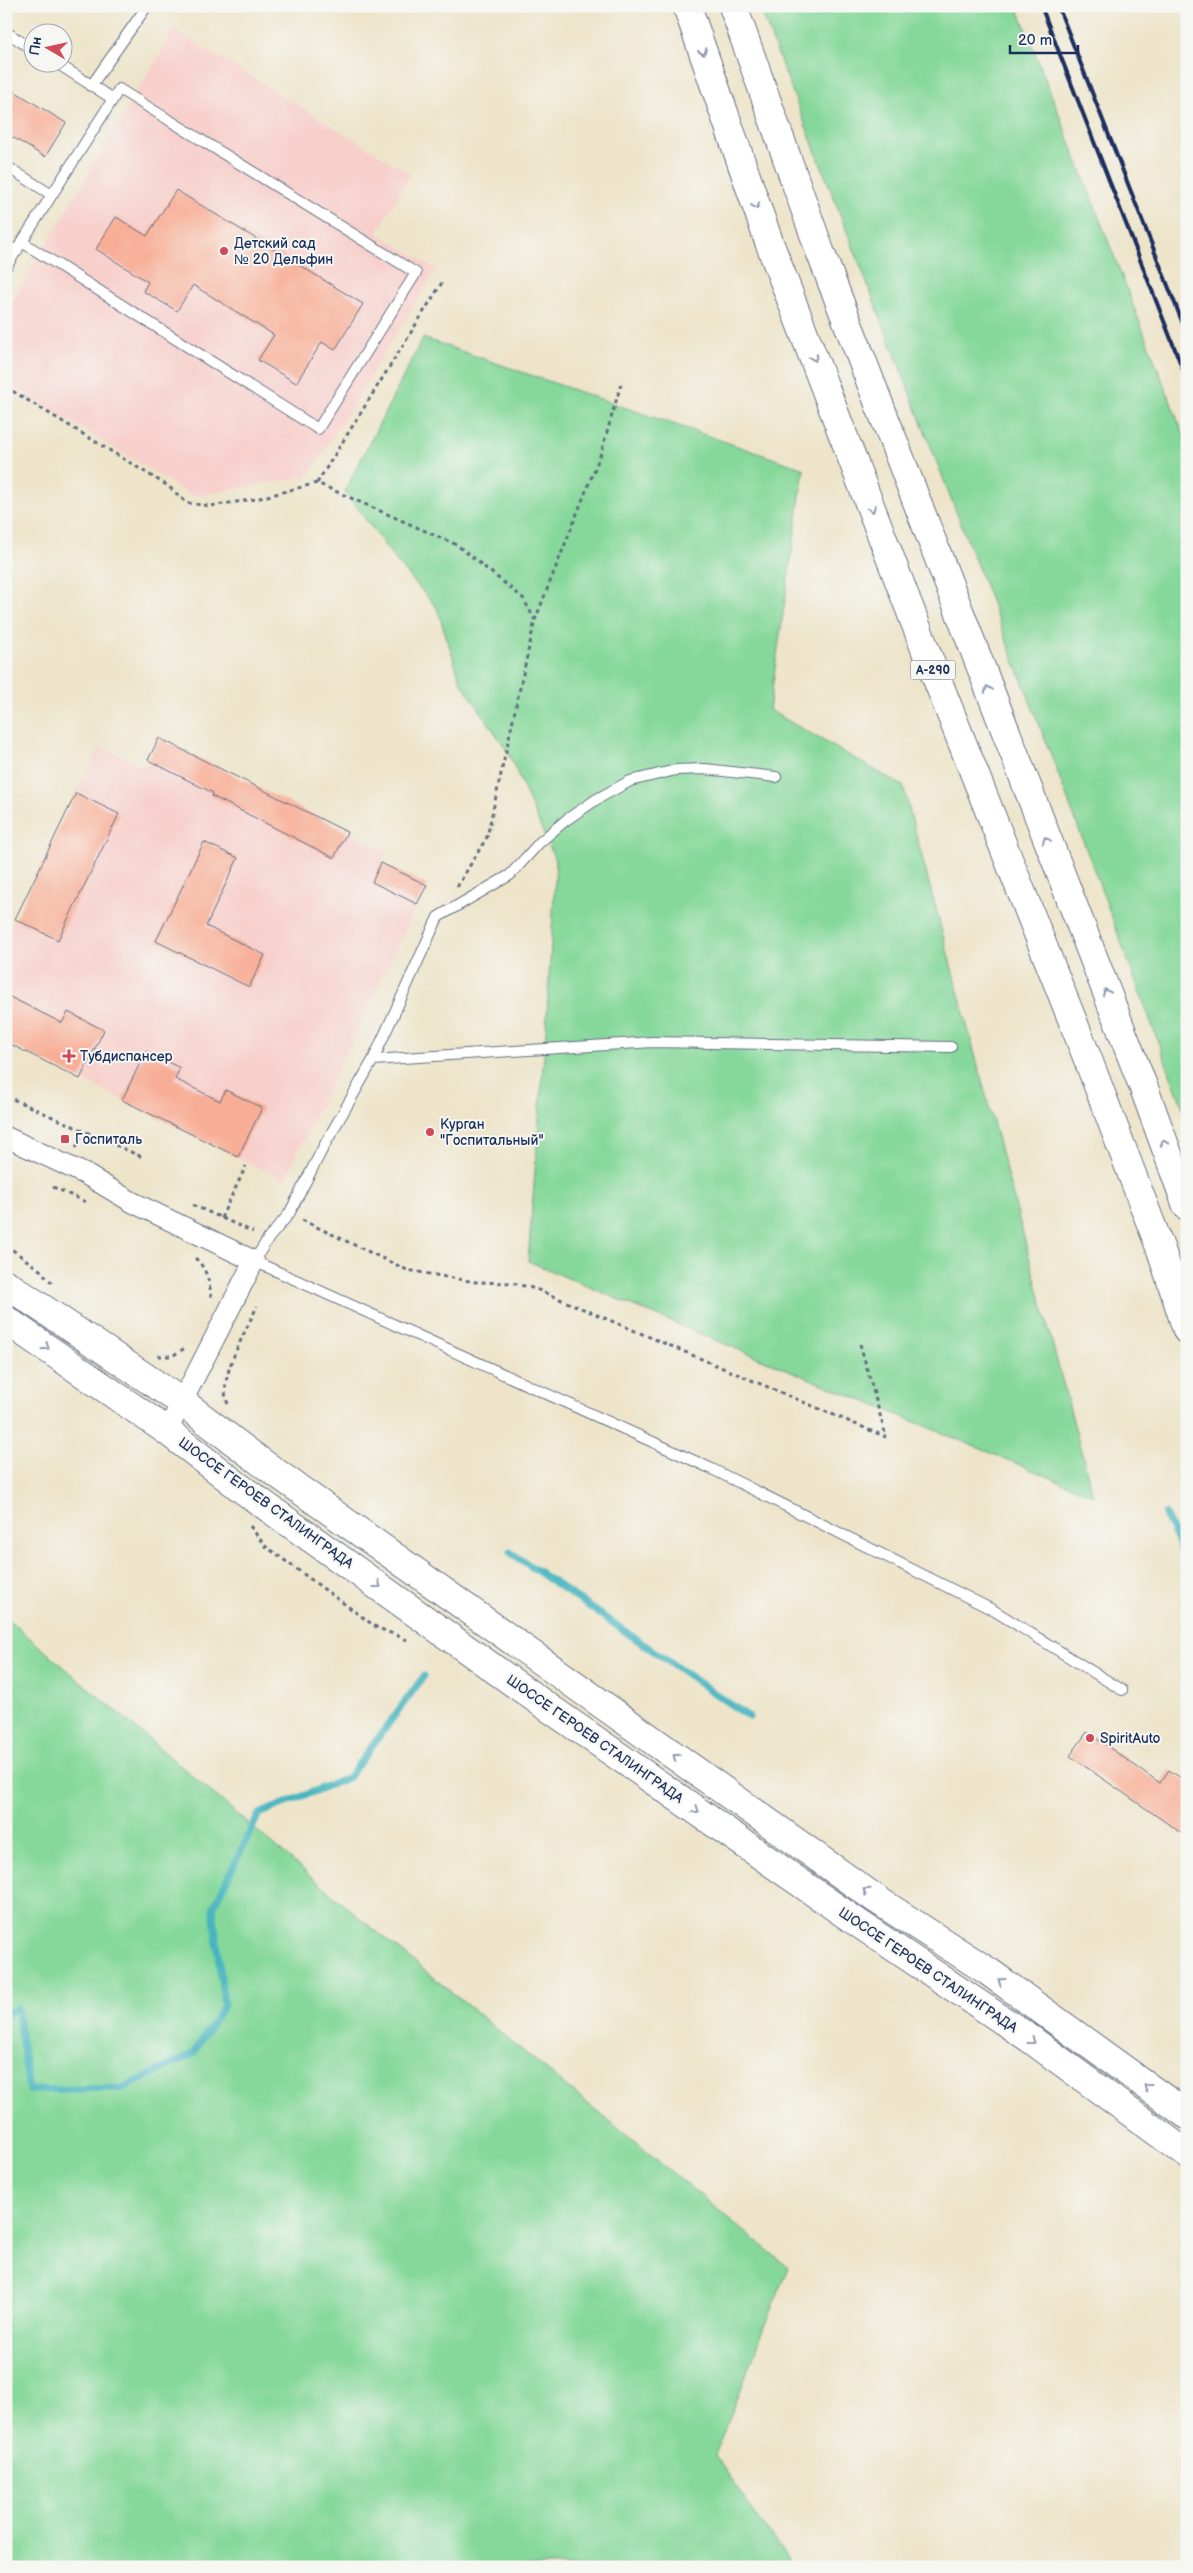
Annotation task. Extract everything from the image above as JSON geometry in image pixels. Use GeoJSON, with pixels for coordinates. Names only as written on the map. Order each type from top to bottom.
{"type":"FeatureCollection","features":[{"type":"Feature","properties":{"kind":"main road","name":"А-290"},"geometry":{"type":"LineString","coordinates":[[687,6],[769,242],[925,649],[1161,1250],[1187,1330]]}},
{"type":"Feature","properties":{"kind":"main road","name":"А-290"},"geometry":{"type":"LineString","coordinates":[[733,6],[820,254],[1145,1091],[1187,1206]]}},
{"type":"Feature","properties":{"kind":"main road"},"geometry":{"type":"LineString","coordinates":[[6,1284],[182,1402],[261,1462],[749,1809],[876,1899],[989,1972],[1187,2115]]}},
{"type":"Feature","properties":{"kind":"main road","name":"ШОССЕ ГЕРОЕВ СТАЛИНГРАДА"},"geometry":{"type":"LineString","coordinates":[[6,1320],[167,1431],[242,1489],[542,1703],[855,1921],[1029,2038],[1187,2154]]}},
{"type":"Feature","properties":{"kind":"street"},"geometry":{"type":"LineString","coordinates":[[6,1137],[85,1174],[132,1202],[254,1261],[167,1431]]}},
{"type":"Feature","properties":{"kind":"lane"},"geometry":{"type":"LineString","coordinates":[[92,86],[147,6]]}},
{"type":"Feature","properties":{"kind":"lane"},"geometry":{"type":"LineString","coordinates":[[6,32],[22,42]]}},
{"type":"Feature","properties":{"kind":"lane"},"geometry":{"type":"LineString","coordinates":[[70,72],[113,99]]}},
{"type":"Feature","properties":{"kind":"lane"},"geometry":{"type":"LineString","coordinates":[[6,244],[19,246],[318,429],[416,273],[119,88],[113,99],[19,246],[6,268]]}},
{"type":"Feature","properties":{"kind":"lane"},"geometry":{"type":"LineString","coordinates":[[6,166],[52,195]]}},
{"type":"Feature","properties":{"kind":"lane"},"geometry":{"type":"LineString","coordinates":[[776,777],[705,769],[676,770],[630,782],[566,820],[540,842],[510,875],[438,917],[374,1060],[324,1146],[289,1214],[268,1239],[254,1261],[719,1472],[993,1610],[1122,1690]]}},
{"type":"Feature","properties":{"kind":"lane"},"geometry":{"type":"LineString","coordinates":[[374,1060],[653,1042],[951,1047]]}},
{"type":"Feature","properties":{"kind":"path"},"geometry":{"type":"LineString","coordinates":[[317,483],[443,281]]}},
{"type":"Feature","properties":{"kind":"path"},"geometry":{"type":"LineString","coordinates":[[438,917],[487,837],[535,620],[602,454],[621,384]]}},
{"type":"Feature","properties":{"kind":"path"},"geometry":{"type":"LineString","coordinates":[[6,387],[168,486],[187,503],[203,506],[230,504],[317,483],[457,545],[523,598],[535,620]]}},
{"type":"Feature","properties":{"kind":"path"},"geometry":{"type":"LineString","coordinates":[[6,1096],[142,1157]]}},
{"type":"Feature","properties":{"kind":"path"},"geometry":{"type":"LineString","coordinates":[[221,1218],[246,1166]]}},
{"type":"Feature","properties":{"kind":"path"},"geometry":{"type":"LineString","coordinates":[[53,1187],[97,1207]]}},
{"type":"Feature","properties":{"kind":"path"},"geometry":{"type":"LineString","coordinates":[[186,1202],[268,1239]]}},
{"type":"Feature","properties":{"kind":"path"},"geometry":{"type":"LineString","coordinates":[[289,1214],[408,1270],[476,1282],[514,1283],[536,1289],[886,1437],[860,1344]]}},
{"type":"Feature","properties":{"kind":"path"},"geometry":{"type":"LineString","coordinates":[[6,1245],[40,1270],[58,1289]]}},
{"type":"Feature","properties":{"kind":"path"},"geometry":{"type":"LineString","coordinates":[[193,1256],[200,1262],[210,1283],[212,1305]]}},
{"type":"Feature","properties":{"kind":"path"},"geometry":{"type":"LineString","coordinates":[[232,1412],[223,1395],[225,1377],[259,1303]]}},
{"type":"Feature","properties":{"kind":"path"},"geometry":{"type":"LineString","coordinates":[[151,1356],[172,1356],[188,1346]]}},
{"type":"Feature","properties":{"kind":"path"},"geometry":{"type":"LineString","coordinates":[[249,1525],[265,1546],[376,1627],[411,1641]]}},
{"type":"Feature","properties":{"kind":"shaded area","name":"Детский сад № 20 Дельфин"},"geometry":{"type":"Polygon","coordinates":[[[174,30],[411,174],[377,233],[436,269],[309,476],[193,496],[6,382],[6,312],[174,30]]]}},
{"type":"Feature","properties":{"kind":"shaded area"},"geometry":{"type":"Polygon","coordinates":[[[159,738],[387,851],[381,863],[427,885],[284,1180],[6,1042],[6,937],[76,793],[100,746],[144,767],[159,738]]]}},
{"type":"Feature","properties":{"kind":"green space"},"geometry":{"type":"Polygon","coordinates":[[[759,6],[1017,6],[1187,444],[1187,1119],[1053,760],[759,6]]]}},
{"type":"Feature","properties":{"kind":"green space"},"geometry":{"type":"Polygon","coordinates":[[[423,338],[804,469],[769,710],[903,786],[1093,1495],[528,1261],[546,1030],[556,862],[508,752],[461,682],[437,608],[394,558],[345,491],[423,338]]]}},
{"type":"Feature","properties":{"kind":"green space"},"geometry":{"type":"Polygon","coordinates":[[[6,1618],[348,1908],[788,2267],[715,2456],[793,2567],[6,2567],[6,1618]]]}},
{"type":"Feature","properties":{"kind":"building"},"geometry":{"type":"Polygon","coordinates":[[[6,86],[66,123],[45,157],[6,133],[6,86]]]}},
{"type":"Feature","properties":{"kind":"building"},"geometry":{"type":"Polygon","coordinates":[[[176,190],[363,304],[335,350],[322,342],[296,383],[258,360],[274,335],[193,285],[177,311],[143,291],[148,282],[96,249],[116,217],[147,236],[176,190]]]}},
{"type":"Feature","properties":{"kind":"building"},"geometry":{"type":"Polygon","coordinates":[[[159,738],[347,832],[334,858],[212,796],[213,793],[148,760],[159,738]]]}},
{"type":"Feature","properties":{"kind":"building"},"geometry":{"type":"Polygon","coordinates":[[[76,793],[119,814],[58,940],[15,919],[76,793]]]}},
{"type":"Feature","properties":{"kind":"building"},"geometry":{"type":"Polygon","coordinates":[[[204,842],[238,858],[206,926],[265,955],[249,987],[156,941],[204,842]]]}},
{"type":"Feature","properties":{"kind":"building"},"geometry":{"type":"Polygon","coordinates":[[[381,863],[427,885],[417,904],[372,882],[381,863]]]}},
{"type":"Feature","properties":{"kind":"building"},"geometry":{"type":"Polygon","coordinates":[[[6,995],[62,1023],[68,1012],[104,1030],[80,1079],[6,1042],[6,995]]]}},
{"type":"Feature","properties":{"kind":"building"},"geometry":{"type":"Polygon","coordinates":[[[146,1051],[180,1068],[175,1079],[220,1101],[226,1090],[262,1108],[238,1157],[122,1100],[146,1051]]]}},
{"type":"Feature","properties":{"kind":"building"},"geometry":{"type":"Polygon","coordinates":[[[1087,1732],[1160,1783],[1169,1770],[1187,1782],[1187,1837],[1070,1756],[1087,1732]]]}},
{"type":"Feature","properties":{"kind":"waterway"},"geometry":{"type":"LineString","coordinates":[[1165,1514],[1187,1561]]}},
{"type":"Feature","properties":{"kind":"waterway"},"geometry":{"type":"LineString","coordinates":[[510,1552],[749,1717]]}},
{"type":"Feature","properties":{"kind":"waterway"},"geometry":{"type":"LineString","coordinates":[[6,2014],[17,2009],[29,2090],[123,2088],[193,2054],[224,2005],[213,1908],[259,1814],[349,1777],[424,1676]]}},
{"type":"Feature","properties":{"kind":"railway"},"geometry":{"type":"LineString","coordinates":[[1041,6],[1187,380]]}},
{"type":"Feature","properties":{"kind":"railway"},"geometry":{"type":"LineString","coordinates":[[1058,6],[1187,334]]}},
{"type":"Feature","properties":{"kind":"place","name":"Детский сад № 20 Дельфин"},"geometry":{"type":"Point","coordinates":[224,251]}},
{"type":"Feature","properties":{"kind":"place","name":"Тубдиспансер"},"geometry":{"type":"Point","coordinates":[69,1056]}},
{"type":"Feature","properties":{"kind":"place","name":"Курган \"Госпитальный\""},"geometry":{"type":"Point","coordinates":[430,1132]}},
{"type":"Feature","properties":{"kind":"place","name":"Госпиталь"},"geometry":{"type":"Point","coordinates":[65,1139]}},
{"type":"Feature","properties":{"kind":"place","name":"SpiritAuto"},"geometry":{"type":"Point","coordinates":[1090,1738]}}]}
